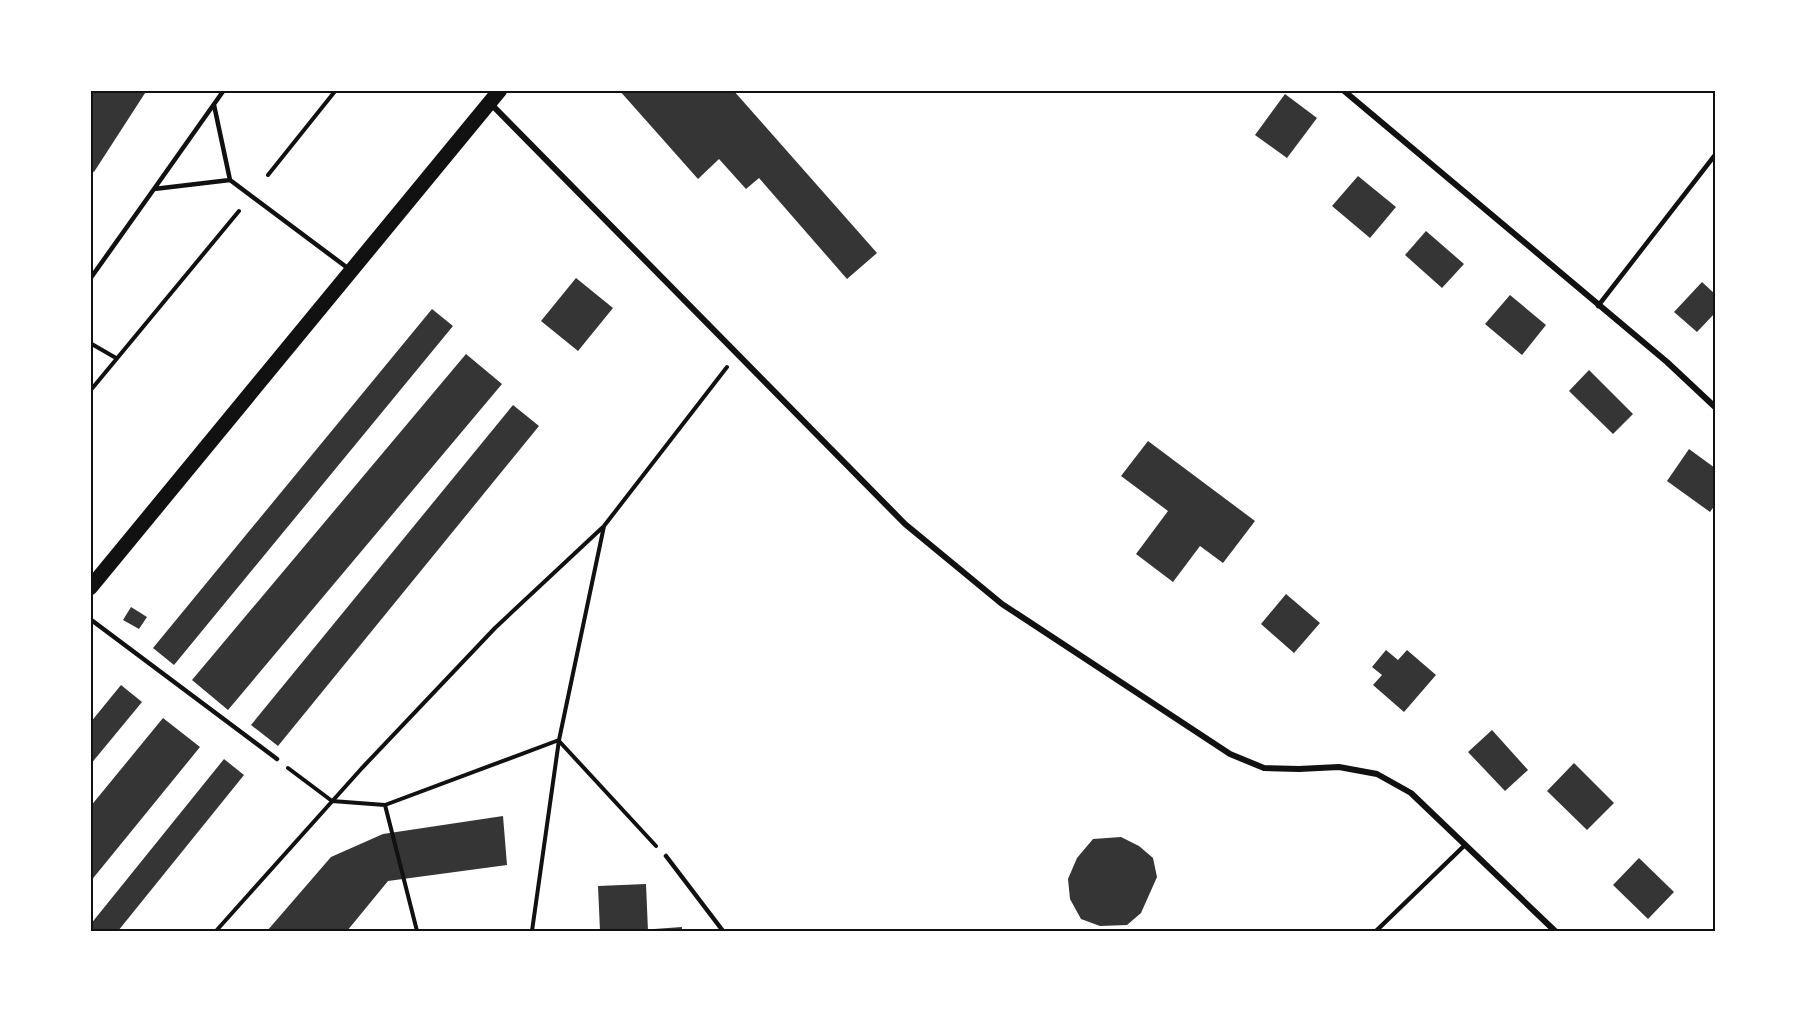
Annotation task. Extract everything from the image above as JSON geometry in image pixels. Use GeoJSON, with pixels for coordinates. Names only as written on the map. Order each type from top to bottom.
{"type":"FeatureCollection","features":[{"type":"Feature","properties":{"kind":"main road"},"geometry":{"type":"LineString","coordinates":[[90,588],[495,96]]}},
{"type":"Feature","properties":{"kind":"street"},"geometry":{"type":"LineString","coordinates":[[1343,90],[1667,362],[1715,407]]}},
{"type":"Feature","properties":{"kind":"street"},"geometry":{"type":"LineString","coordinates":[[495,96],[737,354],[905,524],[1002,604],[1230,754],[1264,768],[1339,767],[1377,774],[1411,793],[1555,931]]}},
{"type":"Feature","properties":{"kind":"lane"},"geometry":{"type":"LineString","coordinates":[[90,279],[224,90]]}},
{"type":"Feature","properties":{"kind":"lane"},"geometry":{"type":"LineString","coordinates":[[214,105],[230,180],[351,271]]}},
{"type":"Feature","properties":{"kind":"lane"},"geometry":{"type":"LineString","coordinates":[[1598,306],[1715,155]]}},
{"type":"Feature","properties":{"kind":"lane"},"geometry":{"type":"LineString","coordinates":[[154,189],[230,180]]}},
{"type":"Feature","properties":{"kind":"lane"},"geometry":{"type":"LineString","coordinates":[[90,619],[277,759]]}},
{"type":"Feature","properties":{"kind":"lane"},"geometry":{"type":"LineString","coordinates":[[1376,931],[1465,845]]}},
{"type":"Feature","properties":{"kind":"lane"},"geometry":{"type":"LineString","coordinates":[[666,856],[723,931]]}},
{"type":"Feature","properties":{"kind":"path"},"geometry":{"type":"LineString","coordinates":[[268,176],[336,90]]}},
{"type":"Feature","properties":{"kind":"path"},"geometry":{"type":"LineString","coordinates":[[90,391],[239,211]]}},
{"type":"Feature","properties":{"kind":"path"},"geometry":{"type":"LineString","coordinates":[[90,343],[116,358]]}},
{"type":"Feature","properties":{"kind":"path"},"geometry":{"type":"LineString","coordinates":[[216,931],[332,801],[495,628],[604,526],[737,354]]}},
{"type":"Feature","properties":{"kind":"path"},"geometry":{"type":"LineString","coordinates":[[532,931],[559,740],[604,526]]}},
{"type":"Feature","properties":{"kind":"path"},"geometry":{"type":"LineString","coordinates":[[277,759],[332,801],[385,805],[559,740]]}},
{"type":"Feature","properties":{"kind":"path"},"geometry":{"type":"LineString","coordinates":[[559,740],[666,856]]}},
{"type":"Feature","properties":{"kind":"path"},"geometry":{"type":"LineString","coordinates":[[385,805],[417,931]]}},
{"type":"Feature","properties":{"kind":"building"},"geometry":{"type":"Polygon","coordinates":[[[90,90],[147,90],[94,172],[90,170],[90,90]]]}},
{"type":"Feature","properties":{"kind":"building"},"geometry":{"type":"Polygon","coordinates":[[[619,90],[733,90],[877,253],[847,279],[759,178],[746,189],[719,159],[698,179],[619,90]]]}},
{"type":"Feature","properties":{"kind":"building"},"geometry":{"type":"Polygon","coordinates":[[[1285,94],[1317,118],[1287,158],[1255,135],[1285,94]]]}},
{"type":"Feature","properties":{"kind":"building"},"geometry":{"type":"Polygon","coordinates":[[[1358,176],[1396,207],[1370,238],[1332,206],[1358,176]]]}},
{"type":"Feature","properties":{"kind":"building"},"geometry":{"type":"Polygon","coordinates":[[[1426,231],[1464,264],[1442,288],[1405,255],[1426,231]]]}},
{"type":"Feature","properties":{"kind":"building"},"geometry":{"type":"Polygon","coordinates":[[[576,278],[613,308],[578,351],[541,321],[576,278]]]}},
{"type":"Feature","properties":{"kind":"building"},"geometry":{"type":"Polygon","coordinates":[[[1702,282],[1715,294],[1715,313],[1697,332],[1674,312],[1702,282]]]}},
{"type":"Feature","properties":{"kind":"building"},"geometry":{"type":"Polygon","coordinates":[[[1510,295],[1546,325],[1522,355],[1485,324],[1510,295]]]}},
{"type":"Feature","properties":{"kind":"building"},"geometry":{"type":"Polygon","coordinates":[[[432,309],[453,326],[174,665],[153,648],[432,309]]]}},
{"type":"Feature","properties":{"kind":"building"},"geometry":{"type":"Polygon","coordinates":[[[466,354],[502,384],[228,710],[192,680],[466,354]]]}},
{"type":"Feature","properties":{"kind":"building"},"geometry":{"type":"Polygon","coordinates":[[[1589,370],[1633,414],[1613,434],[1569,391],[1589,370]]]}},
{"type":"Feature","properties":{"kind":"building"},"geometry":{"type":"Polygon","coordinates":[[[513,405],[539,426],[278,746],[251,725],[513,405]]]}},
{"type":"Feature","properties":{"kind":"building"},"geometry":{"type":"Polygon","coordinates":[[[1148,441],[1255,521],[1223,563],[1200,546],[1173,582],[1136,554],[1168,511],[1121,476],[1148,441]]]}},
{"type":"Feature","properties":{"kind":"building"},"geometry":{"type":"Polygon","coordinates":[[[1689,449],[1715,468],[1715,505],[1710,512],[1667,481],[1689,449]]]}},
{"type":"Feature","properties":{"kind":"building"},"geometry":{"type":"Polygon","coordinates":[[[1286,594],[1320,623],[1294,653],[1261,624],[1286,594]]]}},
{"type":"Feature","properties":{"kind":"building"},"geometry":{"type":"Polygon","coordinates":[[[131,607],[147,617],[139,629],[123,620],[131,607]]]}},
{"type":"Feature","properties":{"kind":"building"},"geometry":{"type":"Polygon","coordinates":[[[1386,650],[1398,660],[1407,650],[1436,675],[1404,712],[1373,685],[1382,675],[1372,667],[1386,650]]]}},
{"type":"Feature","properties":{"kind":"building"},"geometry":{"type":"Polygon","coordinates":[[[121,685],[142,702],[90,765],[90,723],[121,685]]]}},
{"type":"Feature","properties":{"kind":"building"},"geometry":{"type":"Polygon","coordinates":[[[163,718],[200,747],[90,882],[90,807],[163,718]]]}},
{"type":"Feature","properties":{"kind":"building"},"geometry":{"type":"Polygon","coordinates":[[[1492,730],[1528,770],[1505,791],[1468,752],[1492,730]]]}},
{"type":"Feature","properties":{"kind":"building"},"geometry":{"type":"Polygon","coordinates":[[[224,759],[244,775],[118,931],[90,931],[90,925],[224,759]]]}},
{"type":"Feature","properties":{"kind":"building"},"geometry":{"type":"Polygon","coordinates":[[[1574,763],[1614,803],[1587,830],[1547,791],[1574,763]]]}},
{"type":"Feature","properties":{"kind":"building"},"geometry":{"type":"Polygon","coordinates":[[[503,816],[507,865],[388,881],[347,931],[267,931],[331,857],[383,834],[503,816]]]}},
{"type":"Feature","properties":{"kind":"building"},"geometry":{"type":"Polygon","coordinates":[[[1121,837],[1139,846],[1153,858],[1157,877],[1141,913],[1127,925],[1100,926],[1081,919],[1070,899],[1068,879],[1077,858],[1093,839],[1121,837]]]}},
{"type":"Feature","properties":{"kind":"building"},"geometry":{"type":"Polygon","coordinates":[[[1639,858],[1674,892],[1648,919],[1613,885],[1639,858]]]}},
{"type":"Feature","properties":{"kind":"building"},"geometry":{"type":"Polygon","coordinates":[[[646,884],[648,931],[600,931],[598,886],[646,884]]]}},
{"type":"Feature","properties":{"kind":"building"},"geometry":{"type":"Polygon","coordinates":[[[682,927],[682,931],[654,931],[654,929],[682,927]]]}}]}
